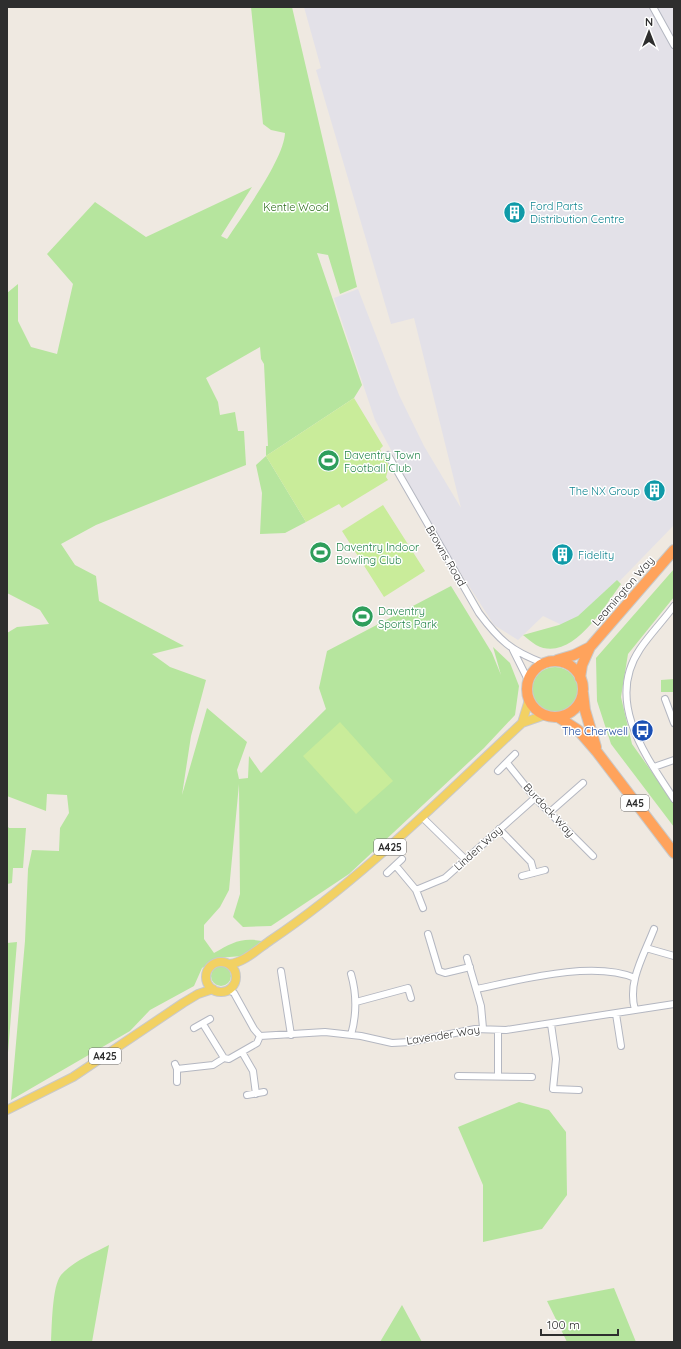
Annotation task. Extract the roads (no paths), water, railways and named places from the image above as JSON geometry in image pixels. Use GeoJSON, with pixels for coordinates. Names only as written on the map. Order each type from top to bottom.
{"type":"FeatureCollection","features":[{"type":"Feature","properties":{"kind":"highway","name":"Leamington Way"},"geometry":{"type":"LineString","coordinates":[[580,678],[582,665],[590,647],[674,550]]}},
{"type":"Feature","properties":{"kind":"highway","name":"Leamington Way"},"geometry":{"type":"LineString","coordinates":[[555,661],[574,656],[590,647]]}},
{"type":"Feature","properties":{"kind":"highway"},"geometry":{"type":"LineString","coordinates":[[555,661],[571,666],[580,678],[583,691],[576,706],[567,714],[558,716],[545,715],[536,709],[529,700],[527,692],[528,680],[534,669],[543,663],[555,661]]}},
{"type":"Feature","properties":{"kind":"highway","name":"A45"},"geometry":{"type":"LineString","coordinates":[[583,691],[585,710],[597,752]]}},
{"type":"Feature","properties":{"kind":"highway","name":"A45"},"geometry":{"type":"LineString","coordinates":[[558,716],[578,730],[597,752],[674,853]]}},
{"type":"Feature","properties":{"kind":"main road"},"geometry":{"type":"LineString","coordinates":[[522,722],[529,700]]}},
{"type":"Feature","properties":{"kind":"main road"},"geometry":{"type":"LineString","coordinates":[[522,722],[545,715]]}},
{"type":"Feature","properties":{"kind":"main road","name":"A425"},"geometry":{"type":"LineString","coordinates":[[230,964],[242,960],[301,920],[372,864],[522,722]]}},
{"type":"Feature","properties":{"kind":"main road","name":"A425"},"geometry":{"type":"LineString","coordinates":[[236,972],[242,960]]}},
{"type":"Feature","properties":{"kind":"main road"},"geometry":{"type":"LineString","coordinates":[[220,962],[230,964],[236,972],[233,990],[219,992],[213,989],[207,981],[207,971],[211,965],[220,962]]}},
{"type":"Feature","properties":{"kind":"main road","name":"A425"},"geometry":{"type":"LineString","coordinates":[[198,994],[207,981]]}},
{"type":"Feature","properties":{"kind":"main road","name":"A425"},"geometry":{"type":"LineString","coordinates":[[7,1110],[73,1077],[198,994],[213,989]]}},
{"type":"Feature","properties":{"kind":"street"},"geometry":{"type":"LineString","coordinates":[[653,7],[674,46]]}},
{"type":"Feature","properties":{"kind":"street","name":"Browns Road"},"geometry":{"type":"LineString","coordinates":[[388,455],[479,613],[494,632],[512,650],[528,680]]}},
{"type":"Feature","properties":{"kind":"street"},"geometry":{"type":"LineString","coordinates":[[674,606],[640,650],[632,663],[625,696],[629,719],[636,736],[674,799]]}},
{"type":"Feature","properties":{"kind":"street","name":"Browns Road"},"geometry":{"type":"LineString","coordinates":[[512,650],[543,663]]}},
{"type":"Feature","properties":{"kind":"street"},"geometry":{"type":"LineString","coordinates":[[665,699],[674,723]]}},
{"type":"Feature","properties":{"kind":"street"},"geometry":{"type":"LineString","coordinates":[[498,771],[515,754]]}},
{"type":"Feature","properties":{"kind":"street"},"geometry":{"type":"LineString","coordinates":[[654,767],[674,760]]}},
{"type":"Feature","properties":{"kind":"street","name":"Burdock Way"},"geometry":{"type":"LineString","coordinates":[[507,763],[535,798],[593,856]]}},
{"type":"Feature","properties":{"kind":"street"},"geometry":{"type":"LineString","coordinates":[[550,812],[583,783]]}},
{"type":"Feature","properties":{"kind":"street","name":"Linden Way"},"geometry":{"type":"LineString","coordinates":[[416,890],[445,878],[535,798]]}},
{"type":"Feature","properties":{"kind":"street"},"geometry":{"type":"LineString","coordinates":[[422,817],[466,860]]}},
{"type":"Feature","properties":{"kind":"street"},"geometry":{"type":"LineString","coordinates":[[499,829],[531,862],[534,873]]}},
{"type":"Feature","properties":{"kind":"street"},"geometry":{"type":"LineString","coordinates":[[387,873],[402,859]]}},
{"type":"Feature","properties":{"kind":"street"},"geometry":{"type":"LineString","coordinates":[[396,866],[416,890],[423,908]]}},
{"type":"Feature","properties":{"kind":"street"},"geometry":{"type":"LineString","coordinates":[[522,876],[545,870]]}},
{"type":"Feature","properties":{"kind":"street"},"geometry":{"type":"LineString","coordinates":[[636,1010],[632,993],[635,978],[654,929]]}},
{"type":"Feature","properties":{"kind":"street"},"geometry":{"type":"LineString","coordinates":[[428,934],[439,971],[445,973],[470,967]]}},
{"type":"Feature","properties":{"kind":"street"},"geometry":{"type":"LineString","coordinates":[[646,948],[674,956]]}},
{"type":"Feature","properties":{"kind":"street"},"geometry":{"type":"LineString","coordinates":[[467,958],[481,1006],[483,1028]]}},
{"type":"Feature","properties":{"kind":"street"},"geometry":{"type":"LineString","coordinates":[[477,989],[537,977],[580,972],[616,971],[635,978]]}},
{"type":"Feature","properties":{"kind":"street"},"geometry":{"type":"LineString","coordinates":[[351,974],[356,1002],[356,1017],[351,1035]]}},
{"type":"Feature","properties":{"kind":"street"},"geometry":{"type":"LineString","coordinates":[[279,976],[291,1035]]}},
{"type":"Feature","properties":{"kind":"street"},"geometry":{"type":"LineString","coordinates":[[356,1002],[408,988],[411,998]]}},
{"type":"Feature","properties":{"kind":"street"},"geometry":{"type":"LineString","coordinates":[[178,1082],[176,1066],[213,1065],[224,1058],[229,1059],[257,1043],[260,1036],[254,1029],[233,990]]}},
{"type":"Feature","properties":{"kind":"street","name":"Lavender Way"},"geometry":{"type":"LineString","coordinates":[[260,1036],[325,1032],[351,1035],[392,1043],[410,1042],[483,1028],[498,1030],[551,1024],[674,1004]]}},
{"type":"Feature","properties":{"kind":"street"},"geometry":{"type":"LineString","coordinates":[[616,1014],[621,1046]]}},
{"type":"Feature","properties":{"kind":"street"},"geometry":{"type":"LineString","coordinates":[[194,1028],[210,1019]]}},
{"type":"Feature","properties":{"kind":"street"},"geometry":{"type":"LineString","coordinates":[[203,1024],[224,1058]]}},
{"type":"Feature","properties":{"kind":"street"},"geometry":{"type":"LineString","coordinates":[[551,1024],[556,1059],[553,1089],[579,1090]]}},
{"type":"Feature","properties":{"kind":"street"},"geometry":{"type":"LineString","coordinates":[[498,1030],[498,1076]]}},
{"type":"Feature","properties":{"kind":"street"},"geometry":{"type":"LineString","coordinates":[[242,1052],[253,1071],[256,1094]]}},
{"type":"Feature","properties":{"kind":"street"},"geometry":{"type":"LineString","coordinates":[[458,1076],[532,1076]]}},
{"type":"Feature","properties":{"kind":"street"},"geometry":{"type":"LineString","coordinates":[[247,1095],[264,1092]]}},
{"type":"Feature","properties":{"kind":"place","name":"Ford Parts Distribution Centre"},"geometry":{"type":"Point","coordinates":[514,212]}},
{"type":"Feature","properties":{"kind":"place","name":"Daventry Town Football Club"},"geometry":{"type":"Point","coordinates":[328,461]}},
{"type":"Feature","properties":{"kind":"place","name":"The NX Group"},"geometry":{"type":"Point","coordinates":[655,491]}},
{"type":"Feature","properties":{"kind":"place","name":"Daventry Indoor Bowling Club"},"geometry":{"type":"Point","coordinates":[321,553]}},
{"type":"Feature","properties":{"kind":"place","name":"Fidelity"},"geometry":{"type":"Point","coordinates":[562,555]}},
{"type":"Feature","properties":{"kind":"place","name":"Daventry Sports Park"},"geometry":{"type":"Point","coordinates":[362,617]}},
{"type":"Feature","properties":{"kind":"place","name":"The Cherwell"},"geometry":{"type":"Point","coordinates":[643,731]}},
{"type":"Feature","properties":{"kind":"park label","name":"Kentle Wood"},"geometry":{"type":"Point","coordinates":[296,207]}}]}
